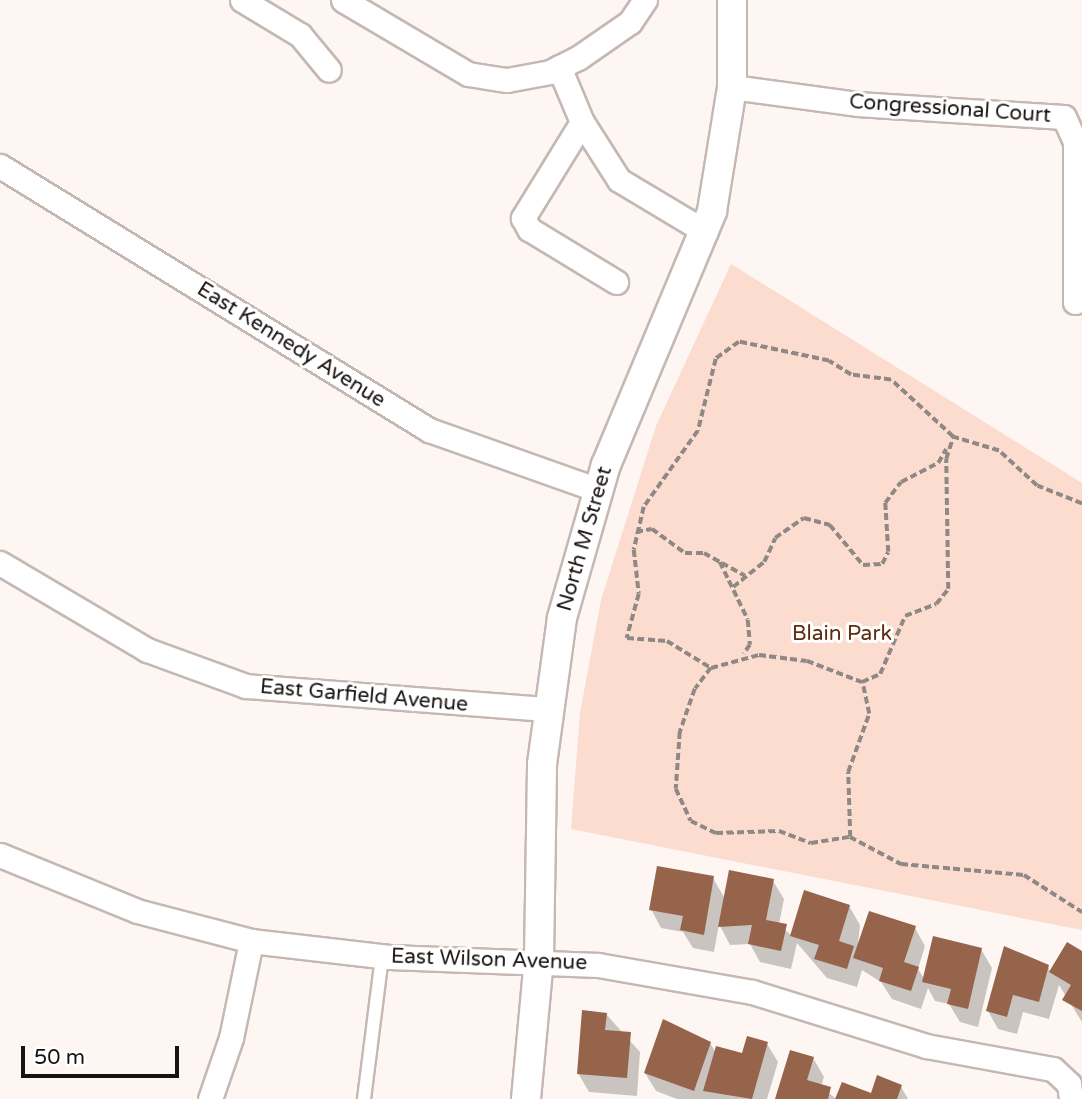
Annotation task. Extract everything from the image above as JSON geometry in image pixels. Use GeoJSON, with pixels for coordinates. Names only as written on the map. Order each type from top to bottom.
{"type":"FeatureCollection","features":[{"type":"Feature","properties":{"kind":"street"},"geometry":{"type":"LineString","coordinates":[[242,0],[300,35],[329,70]]}},
{"type":"Feature","properties":{"kind":"street"},"geometry":{"type":"LineString","coordinates":[[343,0],[468,74],[507,80],[559,67],[630,22],[645,0]]}},
{"type":"Feature","properties":{"kind":"street","name":"North M Street"},"geometry":{"type":"LineString","coordinates":[[526,1099],[539,959],[539,808],[547,709],[562,618],[598,490],[706,232],[732,87],[732,0]]}},
{"type":"Feature","properties":{"kind":"street"},"geometry":{"type":"LineString","coordinates":[[559,67],[582,122],[619,180],[706,232]]}},
{"type":"Feature","properties":{"kind":"street","name":"Congressional Court"},"geometry":{"type":"LineString","coordinates":[[732,87],[857,104],[1064,117],[1075,142],[1075,302]]}},
{"type":"Feature","properties":{"kind":"street"},"geometry":{"type":"LineString","coordinates":[[582,122],[523,218],[529,229],[616,282]]}},
{"type":"Feature","properties":{"kind":"street","name":"East Kennedy Avenue"},"geometry":{"type":"LineString","coordinates":[[0,166],[429,430],[598,490]]}},
{"type":"Feature","properties":{"kind":"street","name":"East Garfield Avenue"},"geometry":{"type":"LineString","coordinates":[[0,563],[147,650],[246,686],[547,709]]}},
{"type":"Feature","properties":{"kind":"street","name":"East Wilson Avenue"},"geometry":{"type":"LineString","coordinates":[[0,855],[137,911],[251,941],[382,956],[539,959],[712,983],[926,1046],[1062,1075],[1071,1099]]}},
{"type":"Feature","properties":{"kind":"street"},"geometry":{"type":"LineString","coordinates":[[210,1099],[231,1038],[251,941]]}},
{"type":"Feature","properties":{"kind":"lane"},"geometry":{"type":"LineString","coordinates":[[363,1099],[382,956]]}},
{"type":"Feature","properties":{"kind":"path"},"geometry":{"type":"LineString","coordinates":[[710,668],[667,641],[627,638],[639,594],[636,532],[652,493],[698,431],[709,371],[738,342],[829,361],[851,375],[891,380],[953,437],[999,451],[1037,486],[1082,504]]}},
{"type":"Feature","properties":{"kind":"path"},"geometry":{"type":"LineString","coordinates":[[733,587],[764,562],[775,538],[804,518],[830,525],[863,565],[881,564],[888,552],[885,503],[901,482],[938,463],[953,437]]}},
{"type":"Feature","properties":{"kind":"path"},"geometry":{"type":"LineString","coordinates":[[862,682],[887,666],[905,616],[936,604],[948,589],[947,448]]}},
{"type":"Feature","properties":{"kind":"path"},"geometry":{"type":"LineString","coordinates":[[636,532],[652,529],[685,553],[704,553],[746,577]]}},
{"type":"Feature","properties":{"kind":"path"},"geometry":{"type":"LineString","coordinates":[[720,562],[750,628],[743,655]]}},
{"type":"Feature","properties":{"kind":"path"},"geometry":{"type":"LineString","coordinates":[[862,682],[807,661],[743,655],[710,668],[695,689],[680,732],[676,789],[685,815],[716,833],[779,831],[811,843],[850,837],[912,867],[950,864],[1024,875],[1082,912]]}},
{"type":"Feature","properties":{"kind":"path"},"geometry":{"type":"LineString","coordinates":[[850,837],[848,772],[869,714],[862,682]]}},
{"type":"Feature","properties":{"kind":"green space","name":"Blain Park"},"geometry":{"type":"Polygon","coordinates":[[[731,264],[1082,483],[1082,930],[571,829],[580,713],[601,600],[656,426],[731,264]]]}},
{"type":"Feature","properties":{"kind":"building"},"geometry":{"type":"Polygon","coordinates":[[[657,866],[714,876],[704,935],[680,930],[683,916],[649,910],[657,866]]]}},
{"type":"Feature","properties":{"kind":"building"},"geometry":{"type":"Polygon","coordinates":[[[729,870],[774,879],[766,920],[787,924],[781,951],[748,944],[752,925],[718,927],[729,870]]]}},
{"type":"Feature","properties":{"kind":"building"},"geometry":{"type":"Polygon","coordinates":[[[804,890],[850,905],[839,941],[854,946],[847,969],[814,959],[819,945],[790,936],[804,890]]]}},
{"type":"Feature","properties":{"kind":"building"},"geometry":{"type":"Polygon","coordinates":[[[869,911],[916,926],[904,962],[919,967],[911,991],[879,981],[883,968],[853,958],[869,911]]]}},
{"type":"Feature","properties":{"kind":"building"},"geometry":{"type":"Polygon","coordinates":[[[933,936],[982,948],[968,1009],[947,1004],[951,989],[922,982],[933,936]]]}},
{"type":"Feature","properties":{"kind":"building"},"geometry":{"type":"Polygon","coordinates":[[[1067,942],[1082,951],[1082,1011],[1062,1000],[1071,985],[1049,972],[1067,942]]]}},
{"type":"Feature","properties":{"kind":"building"},"geometry":{"type":"Polygon","coordinates":[[[1004,946],[1049,965],[1039,1002],[1013,995],[1007,1017],[986,1011],[1004,946]]]}},
{"type":"Feature","properties":{"kind":"building"},"geometry":{"type":"Polygon","coordinates":[[[582,1010],[607,1013],[605,1030],[631,1032],[627,1078],[577,1074],[582,1010]]]}},
{"type":"Feature","properties":{"kind":"building"},"geometry":{"type":"Polygon","coordinates":[[[663,1019],[711,1042],[694,1091],[644,1073],[663,1019]]]}},
{"type":"Feature","properties":{"kind":"building"},"geometry":{"type":"Polygon","coordinates":[[[747,1036],[768,1042],[752,1099],[703,1091],[716,1046],[742,1053],[747,1036]]]}},
{"type":"Feature","properties":{"kind":"building"},"geometry":{"type":"Polygon","coordinates":[[[790,1050],[814,1057],[807,1080],[831,1087],[828,1099],[775,1099],[790,1050]]]}},
{"type":"Feature","properties":{"kind":"building"},"geometry":{"type":"Polygon","coordinates":[[[877,1075],[902,1085],[897,1099],[835,1099],[842,1082],[871,1093],[877,1075]]]}}]}
